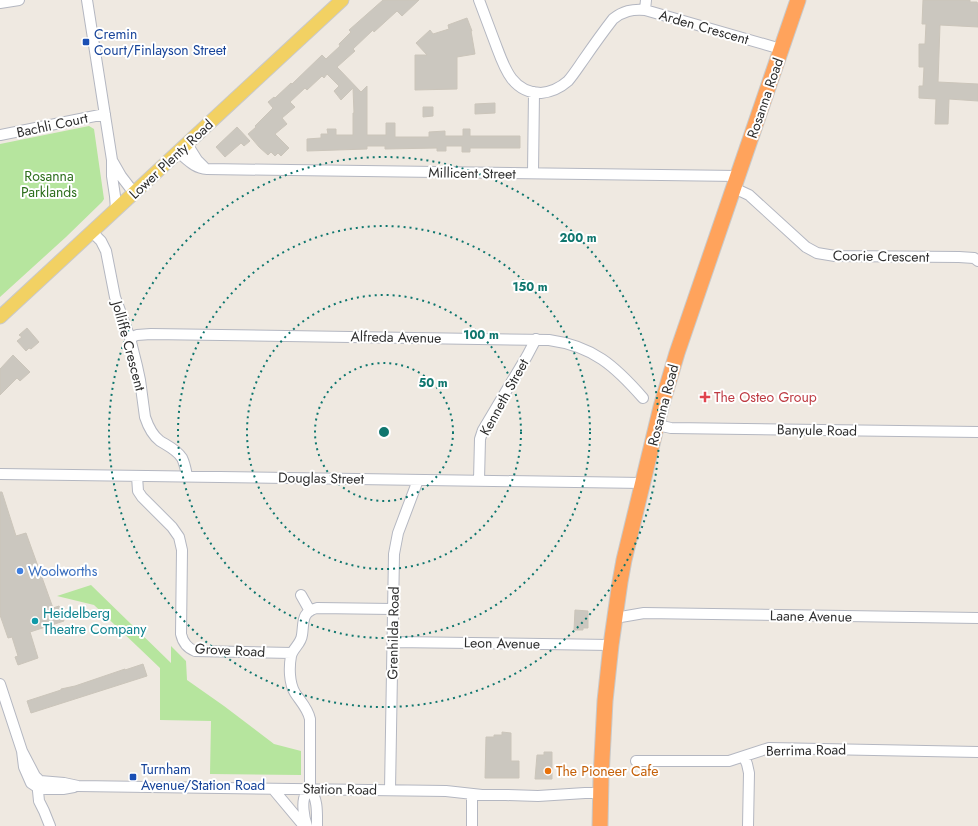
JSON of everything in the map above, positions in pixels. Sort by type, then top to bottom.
[{"type":"highway","name":"Rosanna Road","points":[[600,826],[605,701],[611,645],[624,560],[667,385],[798,0]]},
{"type":"main road","name":"Lower Plenty Road","points":[[0,317],[342,0]]},
{"type":"street","points":[[0,3],[19,0]]},
{"type":"street","points":[[87,0],[112,160],[112,176],[116,210]]},
{"type":"street","points":[[479,0],[507,73],[521,87],[534,92],[533,173]]},
{"type":"street","name":"Arden Crescent","points":[[534,92],[553,91],[564,85],[613,19],[618,15],[646,5],[781,49]]},
{"type":"street","name":"Bachli Court","points":[[0,135],[105,114]]},
{"type":"street","name":"Millicent Street","points":[[183,148],[195,166],[207,169],[533,173],[736,182]]},
{"type":"street","points":[[112,160],[121,176],[134,193]]},
{"type":"street","name":"Coorie Crescent","points":[[736,182],[806,247],[817,253],[835,256],[960,257],[974,258],[978,261]]},
{"type":"street","name":"Jolliffe Crescent","points":[[92,232],[101,241],[106,251],[115,297],[130,338],[140,380],[146,422],[154,435],[174,449],[182,459],[182,476]]},
{"type":"street","name":"Alfreda Avenue","points":[[130,338],[138,335],[151,334],[536,339],[560,341],[577,346],[604,361],[622,375],[643,398]]},
{"type":"street","name":"Kenneth Street","points":[[479,480],[480,439],[483,430],[536,339]]},
{"type":"street","name":"Banyule Road","points":[[657,425],[671,428],[978,432]]},
{"type":"street","name":"Douglas Street","points":[[0,474],[643,483]]},
{"type":"street","name":"Grove Road","points":[[141,476],[147,502],[172,527],[181,541],[183,556],[183,642],[195,651],[292,652]]},
{"type":"street","name":"Grenhilda Road","points":[[390,790],[395,546],[398,533],[418,480]]},
{"type":"street","points":[[301,595],[310,611]]},
{"type":"street","points":[[317,826],[316,798],[310,789],[310,719],[307,710],[295,692],[292,684],[292,652],[302,638],[304,617],[313,609],[321,608],[393,609]]},
{"type":"street","name":"Laane Avenue","points":[[616,612],[644,614],[978,618]]},
{"type":"street","name":"Leon Avenue","points":[[392,642],[611,645]]},
{"type":"street","points":[[0,684],[22,751],[40,784],[44,811],[50,826]]},
{"type":"street","name":"Berrima Road","points":[[636,761],[729,761],[769,748],[978,752]]},
{"type":"street","points":[[744,757],[749,773],[748,826]]},
{"type":"street","name":"Station Road","points":[[40,784],[64,782],[78,786],[446,791],[482,795],[538,796],[601,793]]},
{"type":"street","points":[[273,789],[305,826]]},
{"type":"street","points":[[305,826],[304,800],[310,789]]},
{"type":"street","points":[[472,794],[472,826]]},
{"type":"green space","name":"Rosanna Parklands","points":[[89,126],[94,129],[104,199],[66,237],[0,297],[0,144]]},
{"type":"green space","points":[[91,585],[171,663],[171,646],[186,661],[187,680],[274,744],[301,751],[301,775],[210,774],[211,721],[160,720],[160,668],[94,605],[57,596]]},
{"type":"building","points":[[383,0],[419,0],[402,16],[397,11],[374,32],[373,30],[353,49],[355,51],[337,67],[361,92],[367,86],[367,135],[386,135],[386,123],[395,123],[395,137],[429,137],[429,132],[445,131],[445,136],[463,136],[463,129],[470,129],[470,136],[520,136],[520,148],[470,148],[470,152],[462,152],[462,146],[446,146],[446,151],[437,151],[437,148],[385,149],[385,146],[367,146],[367,149],[307,151],[307,139],[321,138],[321,134],[328,134],[327,129],[336,129],[336,135],[353,135],[353,88],[341,100],[334,91],[339,86],[327,74],[324,78],[322,76],[307,90],[305,88],[290,102],[295,107],[282,118],[287,124],[275,134],[289,148],[281,156],[278,153],[275,156],[271,152],[268,155],[259,147],[248,134],[273,108],[268,102],[274,97],[275,98],[291,83],[292,84],[322,55],[326,59],[340,46],[339,44],[351,32],[349,30]]},
{"type":"building","points":[[923,0],[970,0],[970,2],[977,2],[978,4],[978,27],[940,25],[938,82],[978,84],[978,101],[949,99],[948,124],[935,124],[936,99],[919,98],[919,86],[923,86],[924,67],[919,67],[919,44],[925,44],[926,24],[922,24]]},
{"type":"building","points":[[467,18],[472,31],[475,54],[457,57],[457,89],[415,90],[415,55],[427,55],[416,43],[430,30],[433,34],[449,29],[448,25]]},
{"type":"building","points":[[495,103],[495,113],[475,114],[475,104]]},
{"type":"building","points":[[423,107],[433,107],[433,116],[423,117]]},
{"type":"building","points":[[237,127],[250,141],[244,146],[241,143],[225,157],[216,147]]},
{"type":"building","points":[[27,328],[39,342],[31,349],[29,348],[26,351],[17,341],[22,337],[19,335]]},
{"type":"building","points":[[13,355],[30,372],[20,381],[17,378],[0,395],[0,369]]},
{"type":"building","points":[[0,492],[2,492],[16,536],[26,533],[53,608],[59,606],[64,621],[30,632],[38,658],[18,665],[15,657],[18,656],[12,637],[8,638],[0,615]]},
{"type":"building","points":[[575,610],[588,611],[588,628],[583,628],[583,630],[574,630]]},
{"type":"building","points":[[143,664],[147,676],[31,713],[27,701]]},
{"type":"building","points":[[502,732],[511,733],[511,761],[519,761],[519,778],[485,778],[486,737],[502,735]]},
{"type":"building","points":[[544,752],[552,752],[552,779],[535,779],[537,755],[544,755]]},
{"type":"place","name":"Cremin Court/Finlayson Street","points":[[86,42]]},
{"type":"place","name":"The Osteo Group","points":[[705,397]]},
{"type":"place","name":"Woolworths","points":[[20,571]]},
{"type":"place","name":"Heidelberg Theatre Company","points":[[35,621]]},
{"type":"place","name":"The Pioneer Cafe","points":[[548,771]]},
{"type":"place","name":"Turnham Avenue/Station Road","points":[[133,777]]}]
